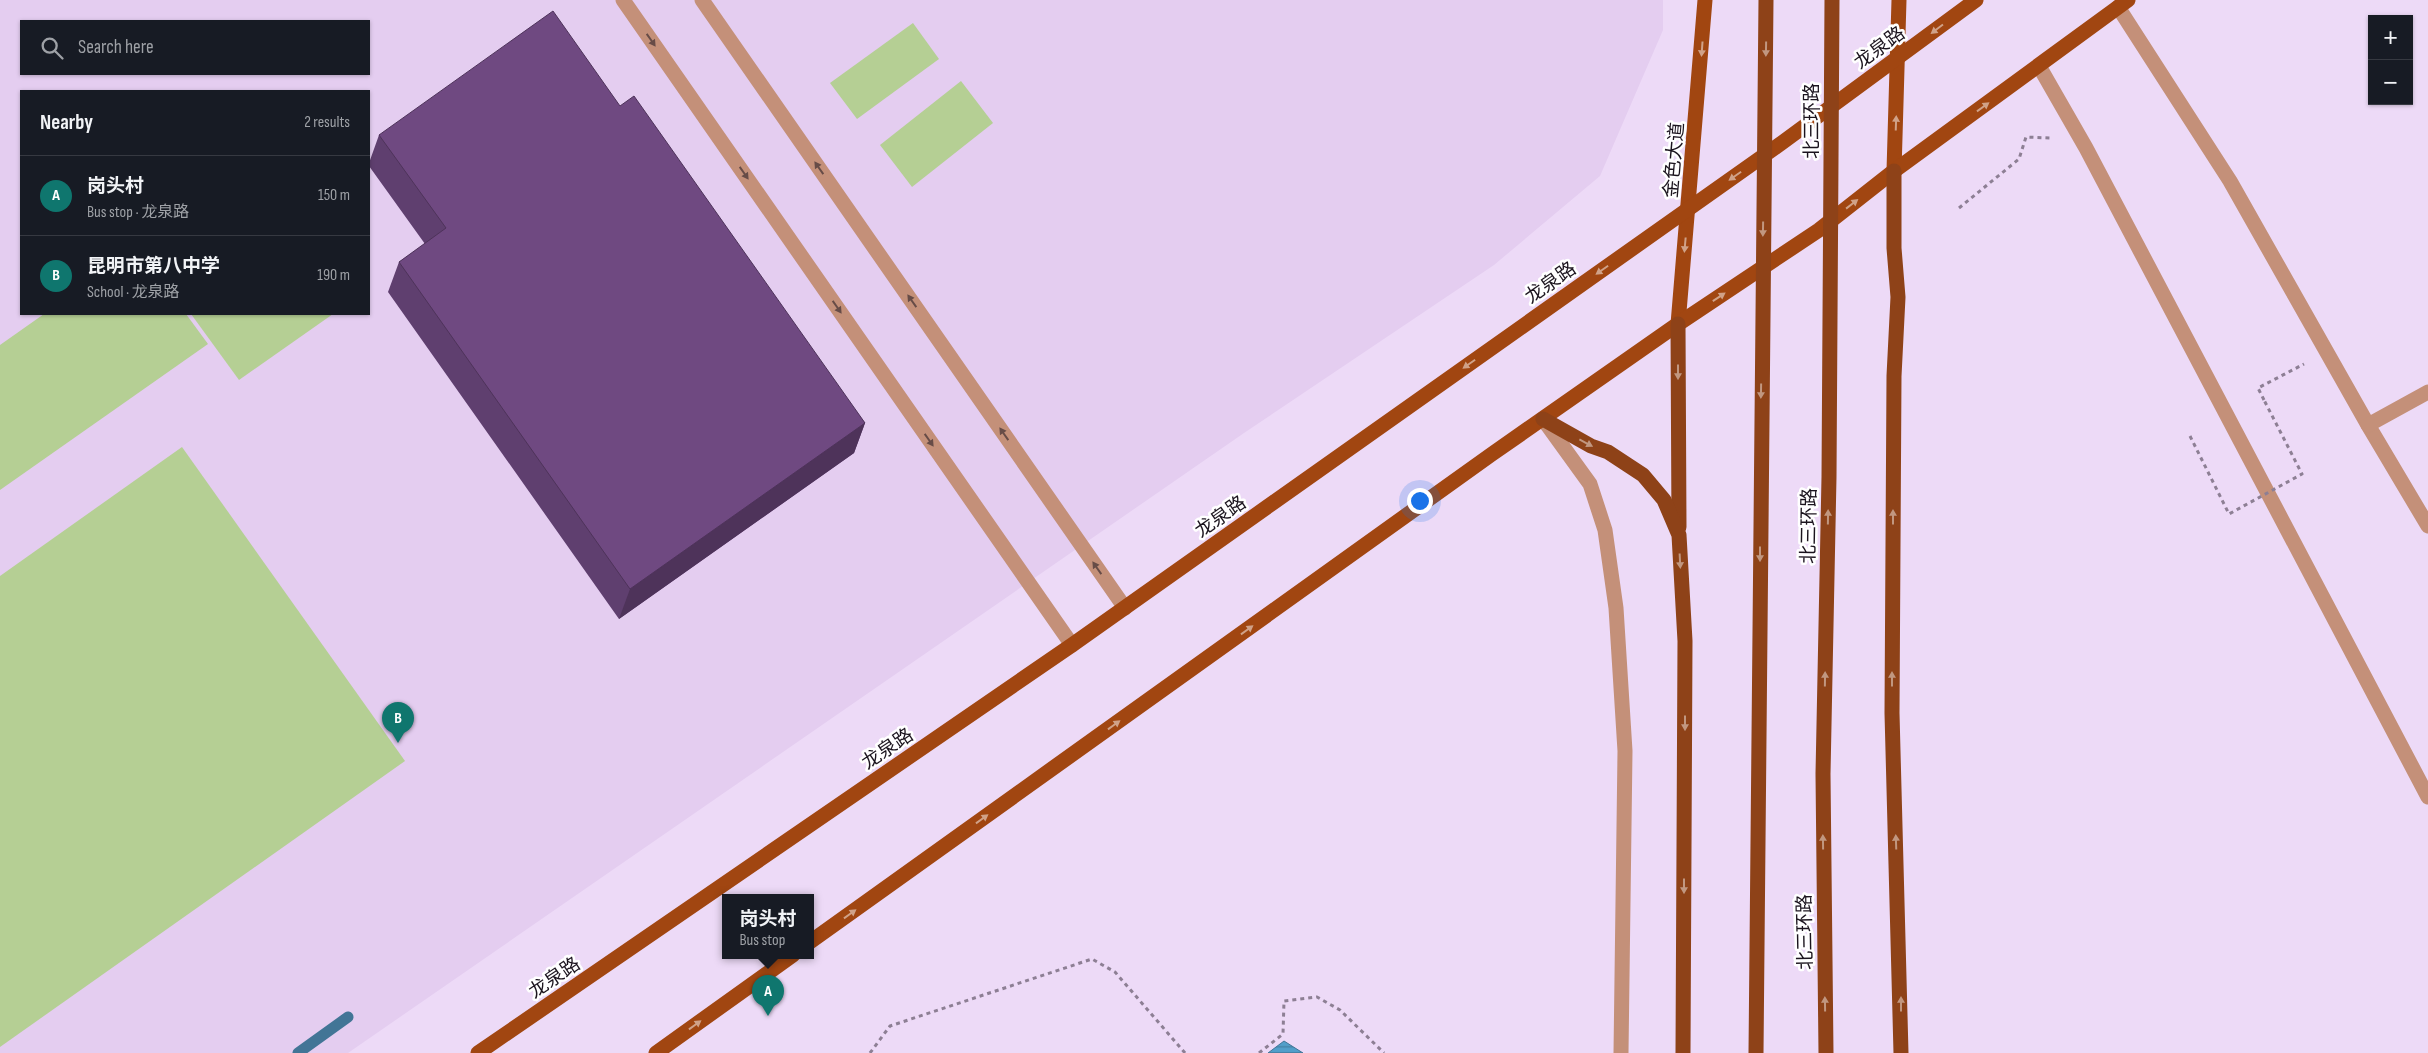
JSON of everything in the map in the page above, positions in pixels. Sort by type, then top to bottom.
[{"type":"highway","points":[[1756,1053],[1766,0]]},
{"type":"highway","name":"北三环路","points":[[1826,1053],[1823,774],[1829,477],[1832,0]]},
{"type":"highway","points":[[1894,171],[1894,248],[1898,297],[1894,376],[1892,713],[1901,1053]]},
{"type":"highway","points":[[1678,324],[1679,535],[1685,642],[1683,1053]]},
{"type":"highway","points":[[1543,419],[1591,446],[1608,452],[1643,475],[1664,500],[1679,535]]},
{"type":"main road","name":"金色大道","points":[[1678,324],[1705,0]]},
{"type":"main road","points":[[1894,171],[1899,58],[1899,0]]},
{"type":"main road","name":"龙泉路","points":[[479,1053],[1125,608],[1688,209],[1899,58],[1976,0]]},
{"type":"main road","points":[[814,939],[1543,419],[1678,324],[1819,230],[1894,171],[2123,4]]},
{"type":"main road","points":[[656,1053],[787,959]]},
{"type":"street","points":[[623,0],[1072,645]]},
{"type":"street","points":[[702,0],[1125,608]]},
{"type":"street","points":[[2123,4],[2230,181],[2368,425],[2428,526]]},
{"type":"street","points":[[2039,66],[2086,148],[2428,797]]},
{"type":"street","points":[[2368,425],[2428,392]]},
{"type":"street","points":[[1543,419],[1590,484],[1605,530],[1616,608],[1625,750],[1621,1053]]},
{"type":"path","points":[[1959,208],[2019,159],[2026,137],[2051,138]]},
{"type":"path","points":[[2190,436],[2229,514],[2302,474],[2258,388],[2327,352]]},
{"type":"path","points":[[870,1053],[890,1026],[1092,960],[1114,972],[1185,1053]]},
{"type":"path","points":[[1259,1053],[1283,1034],[1284,1001],[1317,997],[1340,1010],[1384,1053]]},
{"type":"shaded area","points":[[0,0],[1663,0],[1663,30],[1600,176],[1494,265],[1244,433],[348,1053],[0,1053]]},
{"type":"green space","points":[[913,23],[939,59],[857,119],[830,83]]},
{"type":"green space","points":[[961,81],[993,123],[912,187],[880,145]]},
{"type":"green space","points":[[43,315],[187,315],[208,344],[0,490],[0,345]]},
{"type":"green space","points":[[192,315],[332,315],[239,380]]},
{"type":"green space","points":[[182,447],[405,761],[0,1047],[0,576]]},
{"type":"water","points":[[1284,1041],[1303,1053],[1268,1053]]},
{"type":"building","points":[[553,11],[620,106],[634,96],[865,423],[630,589],[399,262],[446,228],[379,135]]},
{"type":"waterway","points":[[298,1053],[348,1017]]},
{"type":"place","name":"昆明市第八中学","points":[[398,743]]},
{"type":"place","name":"岗头村","points":[[768,1016]]}]
